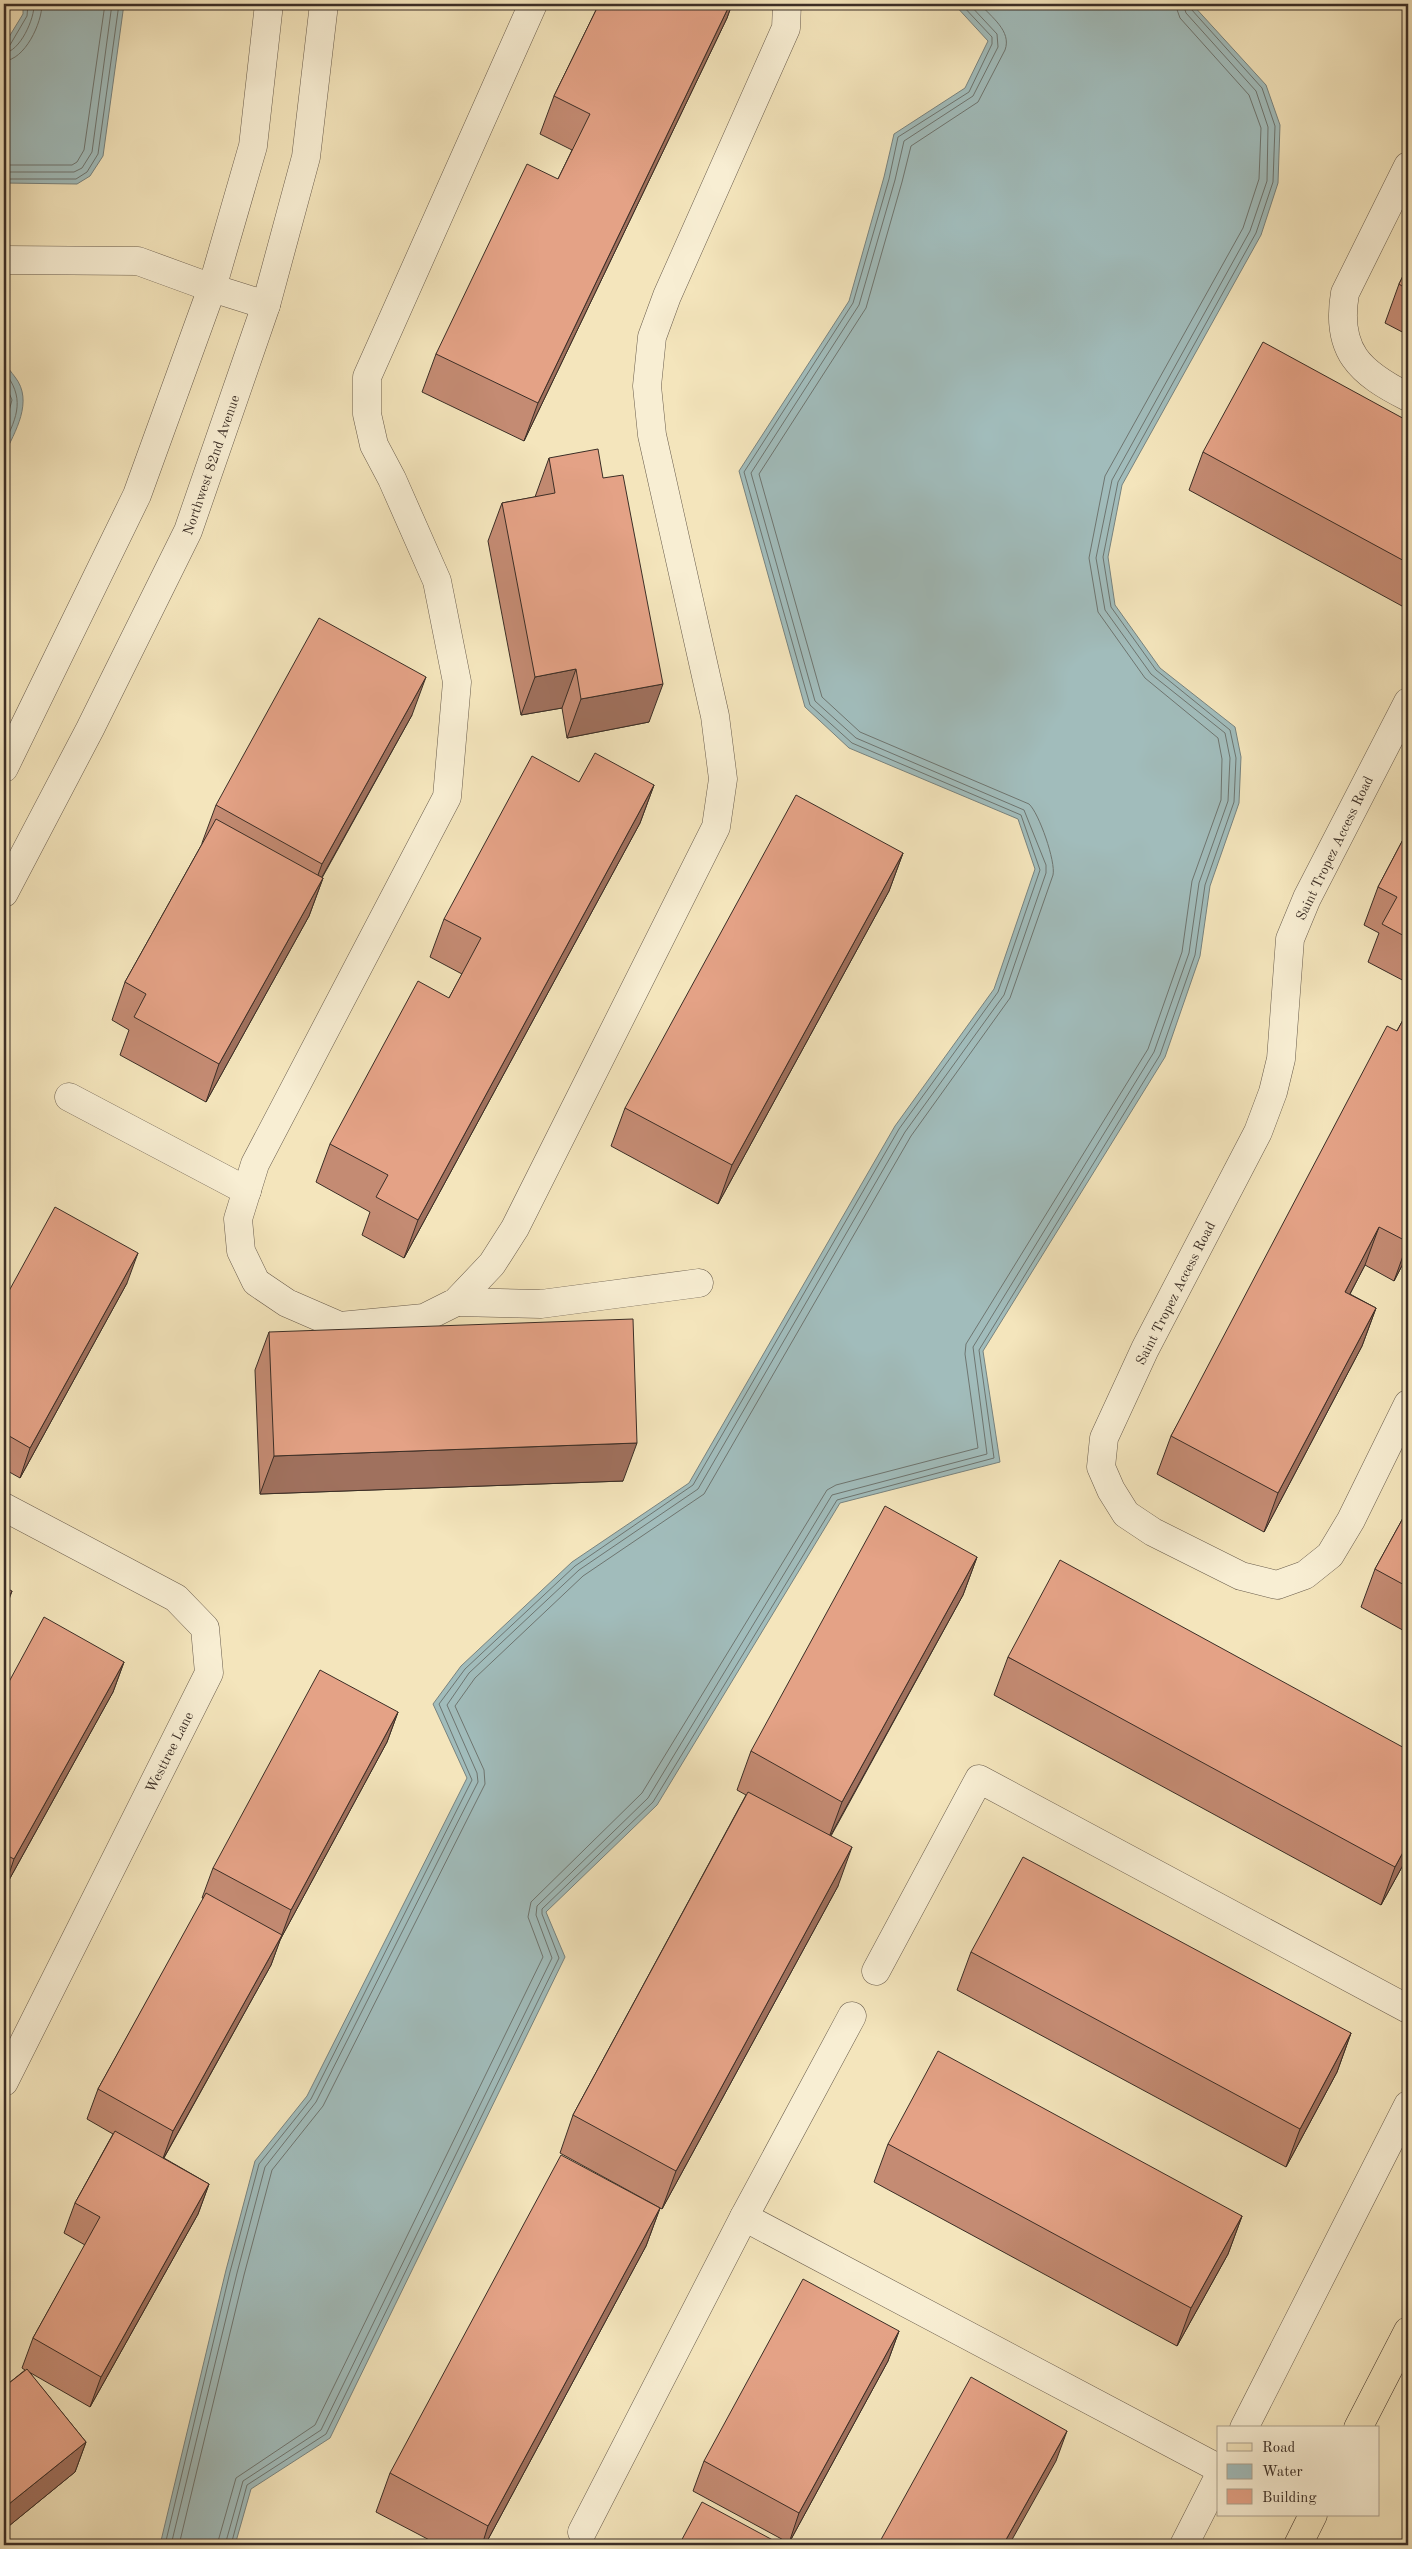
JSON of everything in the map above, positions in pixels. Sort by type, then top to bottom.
[{"type":"main road","points":[[1359,2426],[1408,2331]]},
{"type":"main road","points":[[1298,2545],[1312,2516]]},
{"type":"street","points":[[4,768],[138,495],[212,288],[253,146],[269,4]]},
{"type":"street","name":"Northwest 82nd Avenue","points":[[4,893],[90,729],[188,531],[266,304],[306,157],[324,4]]},
{"type":"street","points":[[533,4],[368,377],[367,414],[374,445],[392,478],[437,581],[457,682],[447,797],[254,1164],[238,1219],[242,1251],[256,1282],[287,1303],[340,1326],[424,1318],[456,1302],[492,1264],[515,1228],[716,827],[723,779],[715,716],[652,435],[647,386],[652,337],[667,296],[786,28],[787,4]]},
{"type":"street","points":[[1408,166],[1345,293],[1341,315],[1346,340],[1356,362],[1377,381],[1408,396]]},
{"type":"street","points":[[4,260],[138,261],[212,288],[266,304]]},
{"type":"street","name":"Saint Tropez Access Road","points":[[1408,702],[1300,914],[1290,939],[1281,1059],[1258,1132],[1145,1349],[1104,1438],[1101,1467],[1111,1490],[1126,1514],[1153,1532],[1241,1576],[1277,1585],[1305,1575],[1330,1555],[1351,1520],[1408,1404]]},
{"type":"street","points":[[69,1097],[247,1191]]},
{"type":"street","points":[[456,1302],[541,1304],[699,1283]]},
{"type":"street","name":"Westtree Lane","points":[[4,1507],[176,1598],[205,1628],[209,1673],[4,2082]]},
{"type":"street","points":[[876,1971],[979,1779],[1408,2009]]},
{"type":"street","points":[[582,2532],[744,2217],[852,2016]]},
{"type":"street","points":[[1245,2426],[1408,2105]]},
{"type":"street","points":[[744,2217],[1217,2467]]},
{"type":"street","points":[[1184,2545],[1217,2480]]},
{"type":"water","points":[[23,4],[124,4],[103,156],[90,176],[77,184],[4,183],[4,45],[23,14]]},
{"type":"water","points":[[954,4],[1192,4],[1266,85],[1280,125],[1278,183],[1261,235],[1122,485],[1108,557],[1115,605],[1160,668],[1235,727],[1241,757],[1239,803],[1210,886],[1200,956],[1165,1057],[983,1351],[1000,1462],[840,1503],[657,1805],[546,1912],[565,1957],[330,2438],[251,2489],[235,2545],[160,2545],[226,2270],[255,2161],[307,2096],[467,1778],[433,1704],[461,1666],[572,1562],[689,1483],[895,1126],[994,989],[1035,869],[1018,819],[849,748],[805,707],[739,471],[849,301],[884,177],[894,134],[965,88],[988,41]]},
{"type":"water","points":[[4,365],[9,369],[20,386],[23,406],[17,427],[4,455]]},
{"type":"building","points":[[599,4],[730,4],[538,403],[436,354],[527,164],[558,179],[590,114],[554,96]]},
{"type":"building","points":[[1408,266],[1408,290],[1399,284]]},
{"type":"building","points":[[1263,342],[1408,421],[1408,563],[1203,452]]},
{"type":"building","points":[[598,449],[603,478],[623,475],[663,684],[581,699],[576,669],[535,677],[502,503],[555,493],[549,458]]},
{"type":"building","points":[[319,618],[426,677],[322,864],[216,805]]},
{"type":"building","points":[[595,753],[654,785],[418,1220],[376,1197],[388,1175],[330,1144],[418,981],[449,998],[481,938],[444,919],[532,756],[579,782]]},
{"type":"building","points":[[796,795],[903,853],[732,1165],[625,1108]]},
{"type":"building","points":[[216,819],[323,878],[219,1064],[134,1017],[146,994],[125,982]]},
{"type":"building","points":[[1408,830],[1408,938],[1382,924],[1397,897],[1378,887]]},
{"type":"building","points":[[1408,1011],[1408,1242],[1379,1227],[1345,1292],[1376,1308],[1278,1493],[1171,1436],[1387,1026],[1397,1031]]},
{"type":"building","points":[[55,1207],[138,1253],[30,1448],[4,1433],[4,1300]]},
{"type":"building","points":[[633,1319],[637,1443],[274,1456],[269,1332]]},
{"type":"building","points":[[885,1506],[977,1557],[842,1802],[751,1751]]},
{"type":"building","points":[[1408,1509],[1408,1587],[1375,1569]]},
{"type":"building","points":[[1060,1560],[1408,1750],[1408,1843],[1395,1867],[1008,1657]]},
{"type":"building","points":[[4,1587],[12,1591],[4,1606]]},
{"type":"building","points":[[44,1617],[124,1662],[14,1859],[4,1854],[4,1691]]},
{"type":"building","points":[[320,1670],[398,1712],[291,1910],[213,1868]]},
{"type":"building","points":[[748,1792],[852,1847],[676,2171],[573,2115]]},
{"type":"building","points":[[1023,1857],[1351,2033],[1300,2129],[971,1952]]},
{"type":"building","points":[[206,1893],[282,1935],[173,2131],[98,2089]]},
{"type":"building","points":[[938,2051],[1242,2216],[1191,2308],[888,2144]]},
{"type":"building","points":[[115,2131],[209,2184],[101,2377],[33,2338],[100,2217],[75,2203]]},
{"type":"building","points":[[561,2155],[660,2208],[488,2526],[390,2473]]},
{"type":"building","points":[[803,2279],[899,2331],[799,2513],[704,2461]]},
{"type":"building","points":[[27,2369],[86,2442],[4,2508],[4,2387]]},
{"type":"building","points":[[971,2377],[1067,2431],[1003,2545],[878,2545]]},
{"type":"building","points":[[702,2502],[782,2545],[679,2545]]}]
